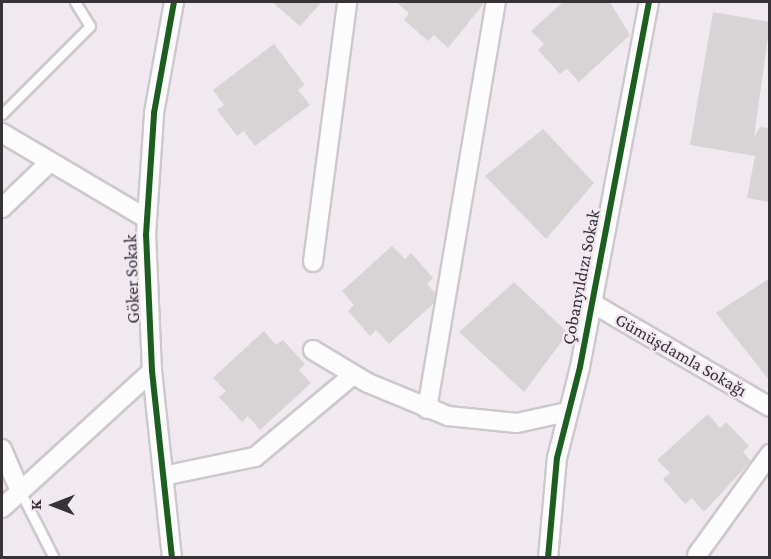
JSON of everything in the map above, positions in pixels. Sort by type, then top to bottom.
[{"type":"street","name":"Göker Sokak","points":[[172,558],[152,371],[146,218],[154,113],[174,2]]},
{"type":"street","points":[[313,262],[348,2]]},
{"type":"street","points":[[427,409],[496,2]]},
{"type":"street","name":"Çobanyıldızı Sokak","points":[[548,558],[567,412],[592,303],[649,2]]},
{"type":"street","points":[[2,134],[146,218]]},
{"type":"street","points":[[2,207],[50,162]]},
{"type":"street","name":"Gümüşdamla Sokağı","points":[[592,303],[770,407]]},
{"type":"street","points":[[313,350],[353,375],[427,409],[491,423],[567,412]]},
{"type":"street","points":[[2,508],[152,371]]},
{"type":"street","points":[[163,476],[255,457],[353,375]]},
{"type":"street","points":[[2,449],[20,491]]},
{"type":"street","points":[[697,555],[770,454]]},
{"type":"lane","points":[[2,114],[90,26],[75,2]]},
{"type":"lane","points":[[20,491],[54,558]]},
{"type":"building","points":[[272,2],[322,2],[300,26]]},
{"type":"building","points":[[396,2],[485,2],[448,48],[434,35],[428,41],[404,20],[409,13]]},
{"type":"building","points":[[563,2],[610,2],[630,35],[579,82],[567,69],[560,74],[538,50],[544,44],[531,31]]},
{"type":"building","points":[[713,12],[770,22],[754,137],[760,127],[770,128],[770,202],[747,198],[755,156],[690,145]]},
{"type":"building","points":[[274,44],[305,85],[298,90],[310,105],[255,146],[244,131],[237,136],[217,110],[224,105],[213,90]]},
{"type":"building","points":[[543,129],[594,183],[546,239],[485,176]]},
{"type":"building","points":[[392,246],[405,259],[411,253],[433,278],[427,284],[435,293],[434,303],[389,344],[376,330],[370,336],[348,311],[354,305],[342,291]]},
{"type":"building","points":[[770,278],[770,381],[716,313]]},
{"type":"building","points":[[514,282],[568,333],[524,392],[459,332]]},
{"type":"building","points":[[264,331],[276,345],[283,340],[305,364],[299,370],[311,383],[260,430],[248,416],[242,422],[219,397],[226,391],[213,378]]},
{"type":"building","points":[[708,414],[720,428],[726,422],[749,446],[743,452],[751,461],[704,512],[692,498],[685,504],[663,479],[670,473],[657,460]]},
{"type":"cycle path","points":[[172,558],[152,371],[146,235],[154,113],[174,2]]},
{"type":"cycle path","points":[[548,558],[557,458],[580,367],[649,2]]}]
